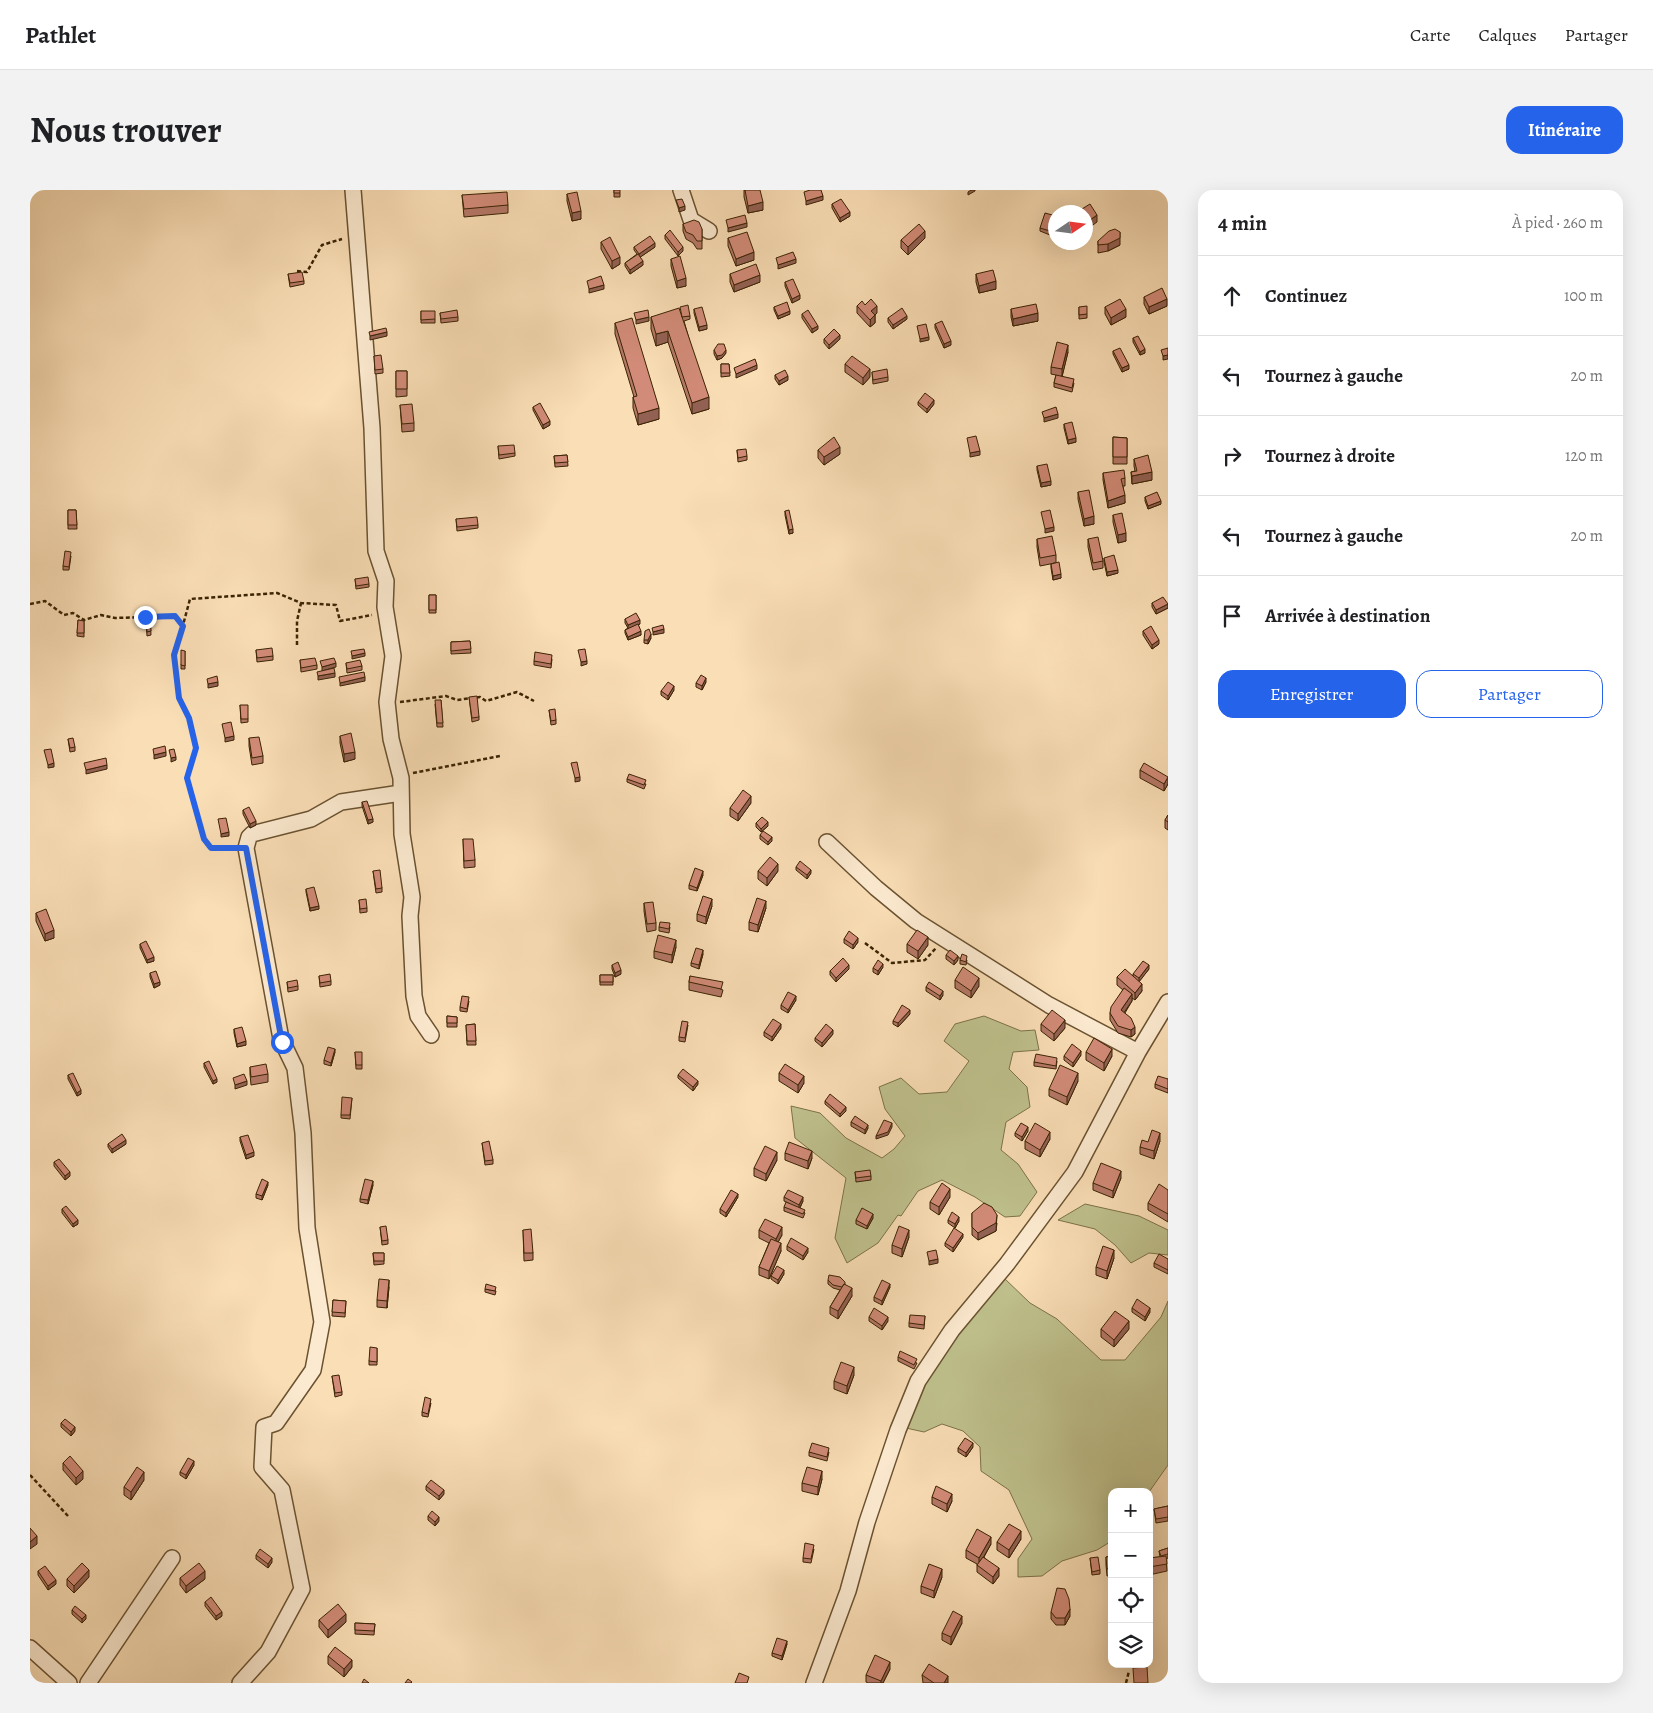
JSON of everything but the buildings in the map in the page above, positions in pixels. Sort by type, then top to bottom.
[{"type":"street","points":[[354,190],[372,428],[376,551],[386,580],[386,613],[393,656],[387,702],[391,740],[400,775],[402,834],[412,897],[410,916],[414,996],[418,1016],[431,1035]]},
{"type":"street","points":[[681,190],[691,220],[709,231]]},
{"type":"street","points":[[240,1683],[268,1652],[302,1590],[282,1490],[262,1467],[264,1428],[276,1423],[313,1370],[322,1317],[307,1224],[302,1133],[295,1068],[281,1039],[246,848],[249,837],[252,834],[311,819],[341,802],[401,793]]},
{"type":"street","points":[[828,842],[897,906],[943,939],[1049,1005],[1138,1052]]},
{"type":"street","points":[[814,1683],[848,1591],[867,1522],[898,1430],[918,1381],[952,1330],[1007,1264],[1074,1172],[1138,1052],[1168,1002]]},
{"type":"street","points":[[88,1683],[172,1558]]},
{"type":"street","points":[[30,1648],[69,1683]]},
{"type":"path","points":[[297,271],[307,272],[322,245],[342,240],[352,225],[355,213]]},
{"type":"path","points":[[246,848],[211,848],[204,839],[187,778],[196,748],[189,718],[179,698],[174,655],[190,599],[277,593],[301,602],[336,605],[340,621],[386,613]]},
{"type":"path","points":[[30,604],[45,601],[64,615],[73,613],[84,620],[101,615],[115,618],[175,616],[183,626]]},
{"type":"path","points":[[297,645],[297,621],[301,602]]},
{"type":"path","points":[[387,702],[404,702],[446,696],[457,700],[480,697],[486,701],[517,692],[534,701]]},
{"type":"path","points":[[400,775],[500,756]]},
{"type":"path","points":[[865,943],[892,963],[925,960],[943,939]]},
{"type":"path","points":[[30,1475],[68,1516]]},
{"type":"path","points":[[1126,1683],[1130,1671]]},
{"type":"green space","points":[[984,1016],[1021,1031],[1035,1030],[1039,1050],[1013,1052],[1009,1069],[1027,1087],[1030,1107],[1006,1122],[1001,1150],[1018,1164],[1037,1192],[1020,1216],[1005,1217],[975,1197],[942,1180],[918,1191],[901,1216],[898,1215],[878,1243],[847,1263],[835,1238],[846,1178],[795,1138],[791,1106],[820,1113],[846,1138],[882,1158],[894,1149],[905,1136],[885,1109],[879,1087],[901,1078],[919,1094],[947,1092],[969,1061],[944,1041],[955,1024]]},
{"type":"green space","points":[[1085,1204],[1139,1216],[1168,1230],[1168,1255],[1149,1253],[1131,1263],[1115,1245],[1095,1229],[1058,1220]]},
{"type":"green space","points":[[1004,1278],[1030,1303],[1057,1319],[1101,1360],[1125,1360],[1161,1317],[1168,1301],[1168,1465],[1152,1488],[1108,1488],[1108,1543],[1097,1550],[1062,1561],[1042,1576],[1018,1577],[1018,1559],[1032,1539],[1009,1490],[981,1471],[980,1447],[963,1431],[942,1424],[924,1432],[906,1428],[924,1383],[958,1331]]},
{"type":"route","points":[[145,617],[175,616],[183,626],[174,655],[179,698],[189,718],[196,748],[187,778],[204,839],[211,848],[246,848],[282,1042]]}]
